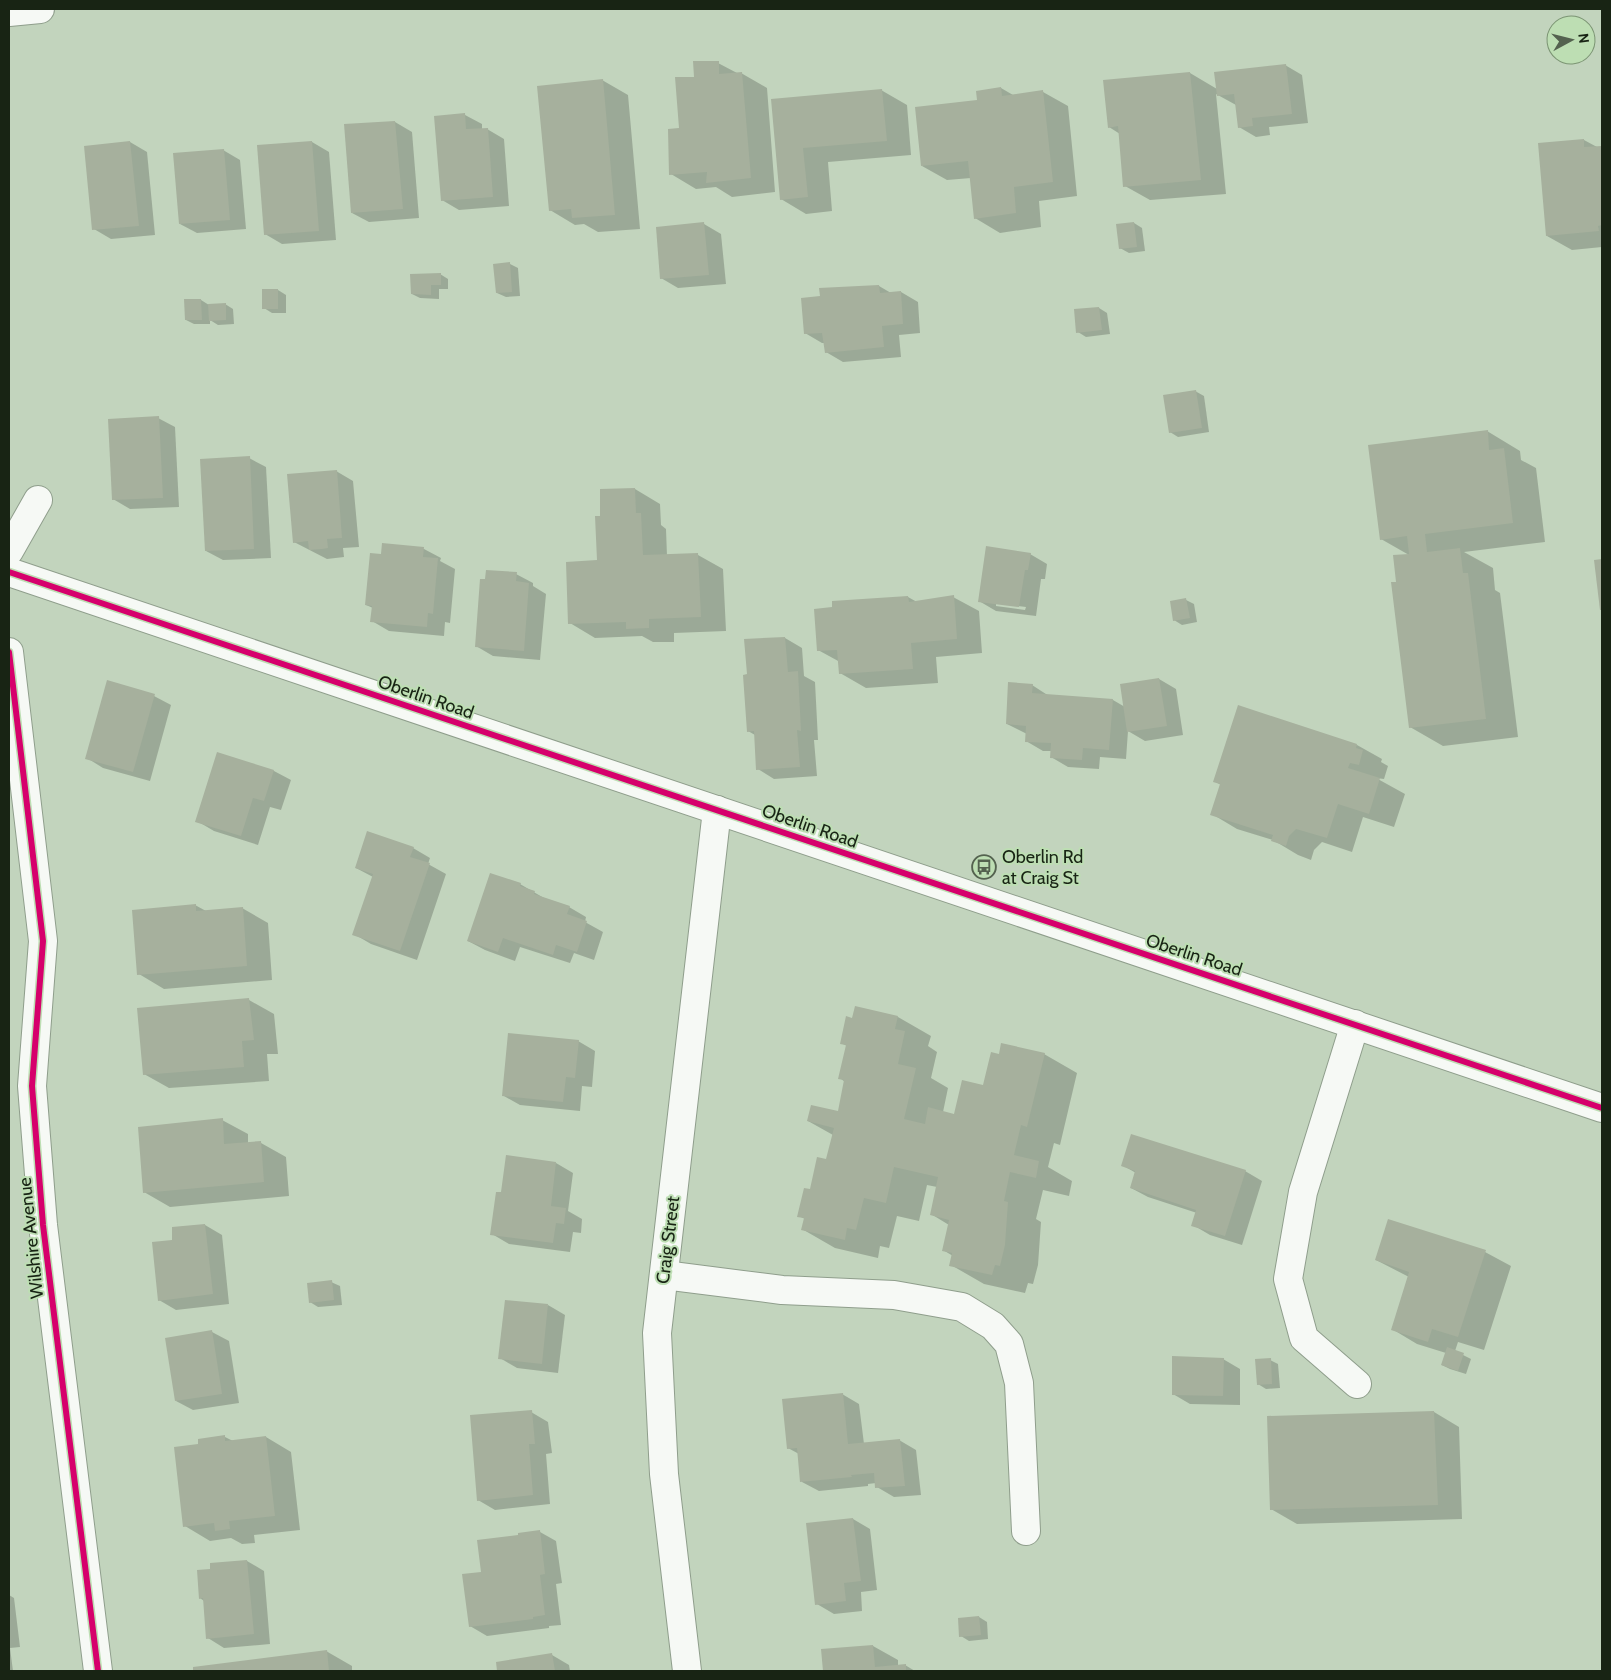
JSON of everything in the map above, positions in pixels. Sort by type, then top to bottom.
[{"type":"street","points":[[9,12],[40,9]]},
{"type":"street","points":[[9,551],[38,500]]},
{"type":"street","name":"Oberlin Road","points":[[9,572],[1602,1108]]},
{"type":"street","name":"Wilshire Avenue","points":[[9,652],[42,941],[32,1086],[43,1225],[98,1671]]},
{"type":"street","name":"Craig Street","points":[[687,1671],[664,1474],[657,1333],[717,810]]},
{"type":"street","points":[[1355,1024],[1303,1192],[1288,1279],[1304,1338],[1357,1384]]},
{"type":"street","points":[[664,1275],[782,1290],[894,1295],[962,1307],[993,1326],[1009,1344],[1020,1383],[1026,1531]]},
{"type":"building","points":[[693,61],[719,61],[719,74],[742,72],[751,178],[706,183],[707,172],[669,175],[668,129],[679,128],[675,77],[694,77]]},
{"type":"building","points":[[1286,64],[1292,114],[1252,118],[1253,126],[1238,128],[1234,94],[1217,96],[1214,72]]},
{"type":"building","points":[[1190,72],[1201,180],[1123,187],[1118,126],[1108,128],[1103,80]]},
{"type":"building","points":[[603,79],[615,215],[572,218],[571,209],[549,211],[537,86]]},
{"type":"building","points":[[1001,87],[1002,96],[1043,90],[1053,182],[1014,187],[1016,213],[974,219],[968,161],[921,166],[915,107],[977,100],[976,91]]},
{"type":"building","points":[[882,89],[887,141],[803,148],[808,197],[780,200],[771,99]]},
{"type":"building","points":[[465,113],[466,129],[488,128],[493,197],[441,201],[434,116]]},
{"type":"building","points":[[395,121],[403,209],[351,213],[344,124]]},
{"type":"building","points":[[1584,139],[1584,147],[1602,146],[1602,225],[1598,226],[1599,231],[1546,236],[1538,143]]},
{"type":"building","points":[[130,141],[139,226],[92,230],[84,146]]},
{"type":"building","points":[[312,141],[319,231],[264,235],[257,145]]},
{"type":"building","points":[[224,149],[230,220],[179,224],[173,153]]},
{"type":"building","points":[[704,222],[709,275],[660,279],[656,227]]},
{"type":"building","points":[[1134,222],[1137,247],[1119,249],[1116,224]]},
{"type":"building","points":[[510,262],[512,292],[496,293],[493,264]]},
{"type":"building","points":[[441,273],[441,285],[431,285],[431,295],[411,294],[410,274]]},
{"type":"building","points":[[879,285],[880,293],[901,291],[903,324],[882,326],[884,347],[825,353],[822,333],[804,334],[801,298],[820,296],[819,288]]},
{"type":"building","points":[[262,289],[278,289],[278,309],[262,309]]},
{"type":"building","points":[[184,299],[201,299],[202,320],[185,320]]},
{"type":"building","points":[[226,303],[226,320],[209,321],[208,304]]},
{"type":"building","points":[[1099,307],[1102,330],[1076,333],[1074,309]]},
{"type":"building","points":[[1196,390],[1202,428],[1169,433],[1163,395]]},
{"type":"building","points":[[159,416],[163,498],[112,500],[108,419]]},
{"type":"building","points":[[1488,430],[1489,450],[1504,448],[1513,523],[1425,534],[1427,552],[1460,548],[1463,573],[1468,573],[1486,719],[1409,728],[1391,582],[1396,582],[1393,555],[1409,554],[1407,536],[1380,540],[1368,445]]},
{"type":"building","points":[[250,456],[254,549],[205,551],[200,459]]},
{"type":"building","points":[[337,470],[342,538],[327,539],[328,548],[322,549],[309,550],[308,541],[293,543],[287,474]]},
{"type":"building","points":[[635,488],[636,513],[641,513],[643,555],[698,553],[701,617],[649,619],[649,628],[626,629],[626,622],[568,624],[566,562],[597,560],[595,516],[600,516],[600,489]]},
{"type":"building","points":[[382,543],[424,547],[423,557],[438,558],[433,614],[428,613],[427,627],[370,622],[372,606],[365,605],[370,553],[381,554]]},
{"type":"building","points":[[986,546],[1031,553],[1028,570],[1025,570],[1019,607],[978,602]]},
{"type":"building","points":[[1602,559],[1602,610],[1600,610],[1594,560]]},
{"type":"building","points":[[486,570],[517,572],[516,581],[529,583],[524,651],[475,647],[480,579],[485,579]]},
{"type":"building","points":[[954,595],[957,639],[911,643],[913,669],[839,674],[837,650],[817,651],[814,609],[832,607],[832,601],[908,596],[909,602]]},
{"type":"building","points":[[1186,598],[1190,618],[1173,621],[1170,601]]},
{"type":"building","points":[[785,637],[788,672],[798,671],[801,731],[797,730],[800,767],[756,770],[754,731],[747,732],[743,675],[747,674],[744,639]]},
{"type":"building","points":[[1159,678],[1167,726],[1127,732],[1120,684]]},
{"type":"building","points":[[107,680],[155,694],[133,772],[85,759]]},
{"type":"building","points":[[1008,682],[1033,684],[1032,693],[1113,699],[1109,750],[1083,748],[1082,760],[1050,758],[1051,743],[1025,742],[1026,726],[1006,724]]},
{"type":"building","points":[[1238,705],[1357,744],[1356,748],[1363,750],[1359,765],[1350,763],[1348,768],[1380,778],[1369,814],[1338,804],[1327,838],[1296,829],[1289,836],[1286,846],[1271,841],[1273,835],[1210,815],[1220,784],[1213,782]]},
{"type":"building","points":[[217,752],[274,770],[264,801],[253,798],[241,836],[195,822]]},
{"type":"building","points":[[367,831],[414,847],[410,857],[430,863],[400,951],[352,935],[373,874],[355,868]]},
{"type":"building","points":[[490,873],[521,883],[520,886],[535,891],[534,894],[570,906],[567,914],[587,921],[577,952],[556,945],[553,955],[503,938],[498,952],[467,941]]},
{"type":"building","points":[[196,904],[196,911],[243,907],[247,966],[137,975],[132,910]]},
{"type":"building","points":[[249,998],[254,1040],[242,1041],[244,1067],[143,1075],[137,1008]]},
{"type":"building","points":[[855,1006],[898,1016],[895,1029],[905,1031],[898,1064],[916,1068],[904,1119],[925,1124],[928,1107],[954,1114],[962,1080],[983,1085],[991,1052],[999,1054],[1001,1043],[1045,1053],[1027,1127],[1021,1125],[1014,1155],[1039,1161],[1036,1178],[1010,1172],[1004,1201],[1008,1202],[1005,1245],[1000,1266],[995,1265],[992,1275],[949,1266],[952,1253],[942,1251],[949,1220],[930,1215],[938,1177],[894,1167],[886,1203],[864,1198],[856,1230],[847,1228],[845,1240],[801,1230],[804,1218],[797,1217],[804,1188],[810,1189],[817,1157],[826,1159],[834,1128],[807,1121],[811,1105],[838,1111],[844,1080],[838,1079],[846,1045],[840,1044],[846,1016],[852,1018]]},
{"type":"building","points":[[508,1033],[579,1040],[575,1078],[566,1077],[563,1102],[502,1096]]},
{"type":"building","points":[[223,1118],[224,1144],[261,1141],[264,1182],[143,1193],[138,1127]]},
{"type":"building","points":[[1131,1134],[1246,1170],[1225,1236],[1191,1226],[1196,1210],[1130,1188],[1135,1171],[1121,1166]]},
{"type":"building","points":[[506,1155],[556,1162],[551,1206],[566,1208],[564,1224],[556,1223],[553,1243],[490,1235],[496,1192],[501,1192]]},
{"type":"building","points":[[1388,1219],[1486,1250],[1458,1337],[1432,1329],[1428,1342],[1391,1330],[1409,1272],[1375,1260]]},
{"type":"building","points":[[205,1224],[213,1294],[158,1301],[152,1242],[172,1240],[172,1227]]},
{"type":"building","points":[[332,1280],[334,1300],[309,1303],[307,1283]]},
{"type":"building","points":[[505,1300],[548,1304],[542,1364],[498,1359]]},
{"type":"building","points":[[212,1330],[222,1394],[175,1401],[165,1338]]},
{"type":"building","points":[[1447,1347],[1464,1353],[1458,1371],[1441,1365]]},
{"type":"building","points":[[1172,1356],[1224,1358],[1223,1396],[1172,1395]]},
{"type":"building","points":[[1271,1358],[1272,1384],[1257,1385],[1255,1359]]},
{"type":"building","points":[[843,1393],[848,1444],[900,1439],[905,1486],[875,1488],[874,1473],[800,1482],[797,1448],[787,1449],[782,1399]]},
{"type":"building","points":[[532,1410],[535,1444],[529,1444],[533,1495],[477,1501],[470,1415]]},
{"type":"building","points":[[1434,1411],[1438,1505],[1270,1510],[1267,1416]]},
{"type":"building","points":[[225,1435],[225,1441],[266,1436],[275,1516],[229,1521],[230,1529],[215,1531],[214,1523],[183,1527],[174,1447],[198,1444],[198,1439]]},
{"type":"building","points":[[853,1518],[861,1581],[844,1583],[846,1601],[815,1605],[806,1523]]},
{"type":"building","points":[[540,1530],[545,1574],[540,1575],[545,1615],[533,1617],[533,1619],[469,1627],[462,1574],[481,1572],[477,1540]]},
{"type":"building","points":[[247,1560],[254,1634],[206,1639],[203,1598],[199,1599],[197,1570],[210,1569],[210,1563]]},
{"type":"building","points":[[979,1616],[981,1635],[959,1637],[958,1618]]},
{"type":"building","points":[[873,1645],[875,1667],[906,1664],[906,1671],[823,1671],[821,1649]]},
{"type":"building","points":[[327,1650],[329,1671],[193,1671],[193,1667]]},
{"type":"building","points":[[552,1653],[555,1671],[497,1671],[496,1662]]},
{"type":"cycle path","points":[[9,572],[1602,1108]]},
{"type":"cycle path","points":[[9,652],[43,941],[32,1086],[43,1225],[98,1671]]},
{"type":"place","name":"Oberlin Rd at Craig St","points":[[984,867]]}]
